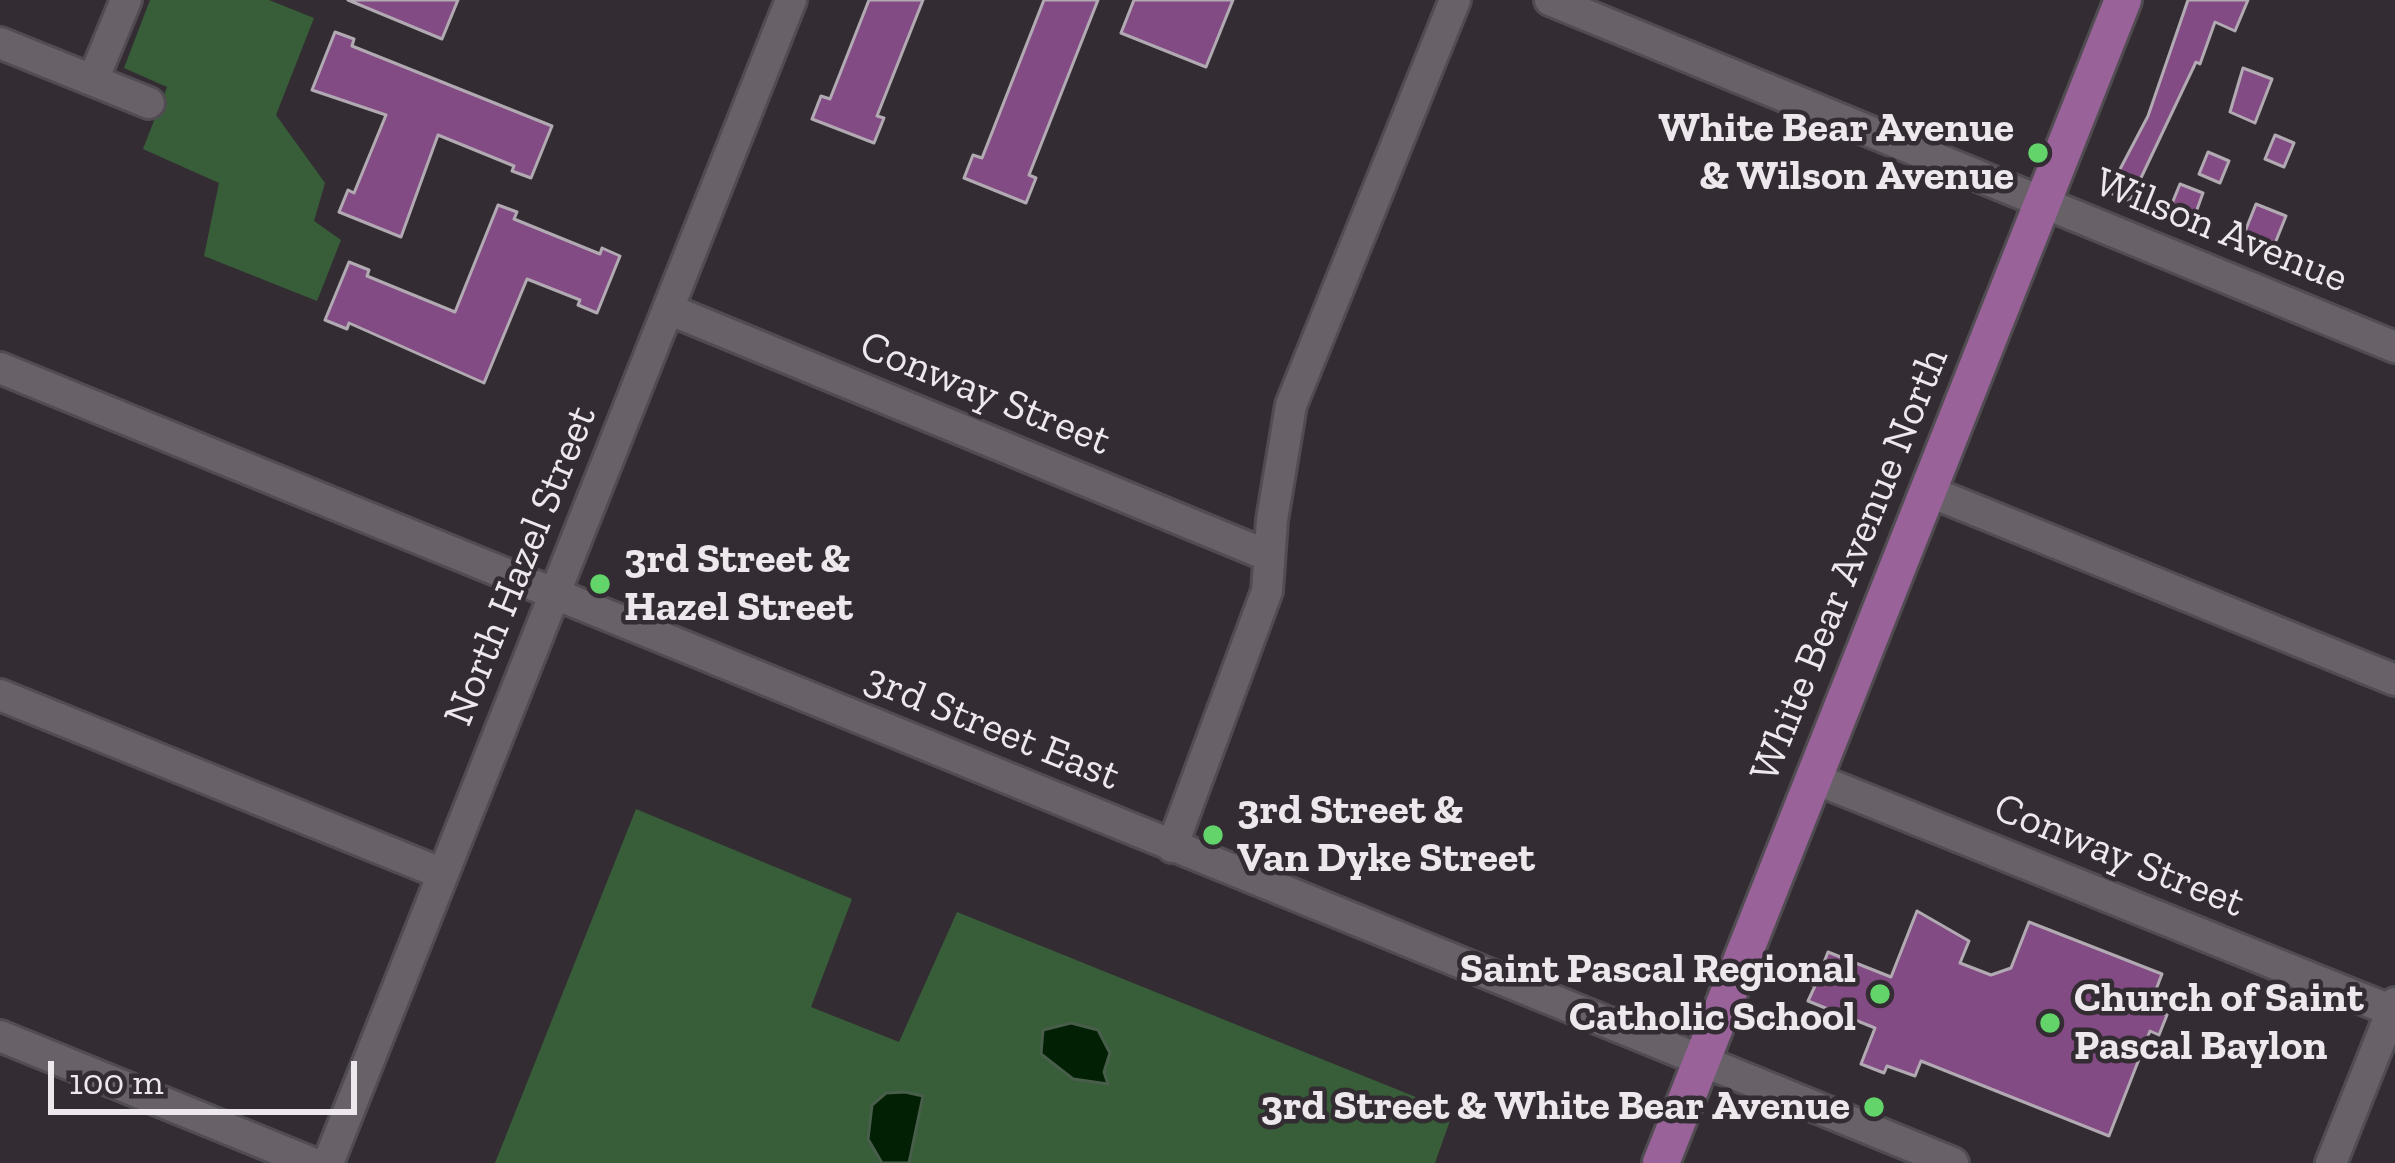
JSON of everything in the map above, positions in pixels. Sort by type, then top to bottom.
[{"type":"main road","name":"White Bear Avenue North","points":[[1661,1163],[2123,0]]},
{"type":"street","points":[[93,80],[126,0]]},
{"type":"street","name":"North Hazel Street","points":[[328,1163],[791,0]]},
{"type":"street","points":[[1172,847],[1267,591],[1291,405],[1455,0]]},
{"type":"street","name":"Wilson Avenue","points":[[1550,0],[2395,346]]},
{"type":"street","points":[[0,43],[149,103]]},
{"type":"street","name":"Conway Street","points":[[668,309],[1269,556]]},
{"type":"street","name":"3rd Street East","points":[[0,368],[1953,1163]]},
{"type":"street","points":[[1928,491],[2395,680]]},
{"type":"street","points":[[0,695],[443,874]]},
{"type":"street","name":"Conway Street","points":[[1813,778],[2394,1009]]},
{"type":"street","points":[[2331,1163],[2394,1009]]},
{"type":"street","points":[[0,1036],[312,1163]]},
{"type":"shaded area","points":[[150,0],[269,0],[314,18],[276,115],[325,183],[314,221],[341,240],[317,301],[204,256],[219,183],[143,149],[167,87],[124,68]]},
{"type":"shaded area","points":[[636,809],[852,899],[811,1007],[899,1042],[957,912],[1453,1112],[1435,1163],[495,1163]]},
{"type":"shaded area","points":[[1071,1023],[1098,1030],[1110,1053],[1104,1072],[1108,1084],[1073,1079],[1041,1054],[1043,1030]]},
{"type":"shaded area","points":[[886,1093],[923,1096],[909,1163],[882,1163],[868,1139],[872,1105]]},
{"type":"building","points":[[348,0],[458,0],[442,39]]},
{"type":"building","points":[[869,0],[923,0],[877,116],[884,118],[874,143],[812,119],[821,96],[830,99]]},
{"type":"building","points":[[1044,0],[1098,0],[1029,175],[1036,178],[1026,203],[964,178],[973,155],[982,158]]},
{"type":"building","points":[[1134,0],[1233,0],[1206,67],[1121,33]]},
{"type":"building","points":[[2188,0],[2248,0],[2235,31],[2215,22],[2200,64],[2196,62],[2130,201],[2108,192],[2148,116]]},
{"type":"building","points":[[335,32],[354,39],[352,46],[552,126],[531,178],[512,171],[514,166],[438,135],[401,237],[339,212],[348,190],[354,193],[386,115],[312,90]]},
{"type":"building","points":[[2243,68],[2272,79],[2255,123],[2230,112]]},
{"type":"building","points":[[2275,135],[2294,143],[2284,167],[2265,159]]},
{"type":"building","points":[[2208,152],[2229,161],[2220,183],[2199,174]]},
{"type":"building","points":[[2180,184],[2203,193],[2195,215],[2171,206]]},
{"type":"building","points":[[2256,204],[2286,216],[2274,246],[2244,234]]},
{"type":"building","points":[[498,205],[517,212],[514,219],[600,254],[602,248],[620,256],[597,313],[578,305],[580,300],[527,279],[484,383],[349,323],[347,329],[325,320],[349,262],[369,270],[367,276],[455,312]]},
{"type":"building","name":"Church of Saint Pascal Baylon","points":[[1917,911],[1969,941],[1960,963],[1991,975],[2011,968],[2029,922],[2162,974],[2149,1008],[2167,1015],[2159,1035],[2150,1031],[2109,1136],[1921,1061],[1915,1076],[1887,1066],[1884,1073],[1861,1064],[1875,1028],[1808,1001],[1815,986],[1796,979],[1802,963],[1821,970],[1828,952],[1891,977]]},
{"type":"place","name":"White Bear Avenue & Wilson Avenue","points":[[2038,153]]},
{"type":"place","name":"3rd Street & Hazel Street","points":[[600,584]]},
{"type":"place","name":"3rd Street & Van Dyke Street","points":[[1213,835]]},
{"type":"place","name":"Saint Pascal Regional Catholic School","points":[[1880,994]]},
{"type":"place","name":"Church of Saint Pascal Baylon","points":[[2050,1023]]},
{"type":"place","name":"3rd Street & White Bear Avenue","points":[[1874,1107]]}]
